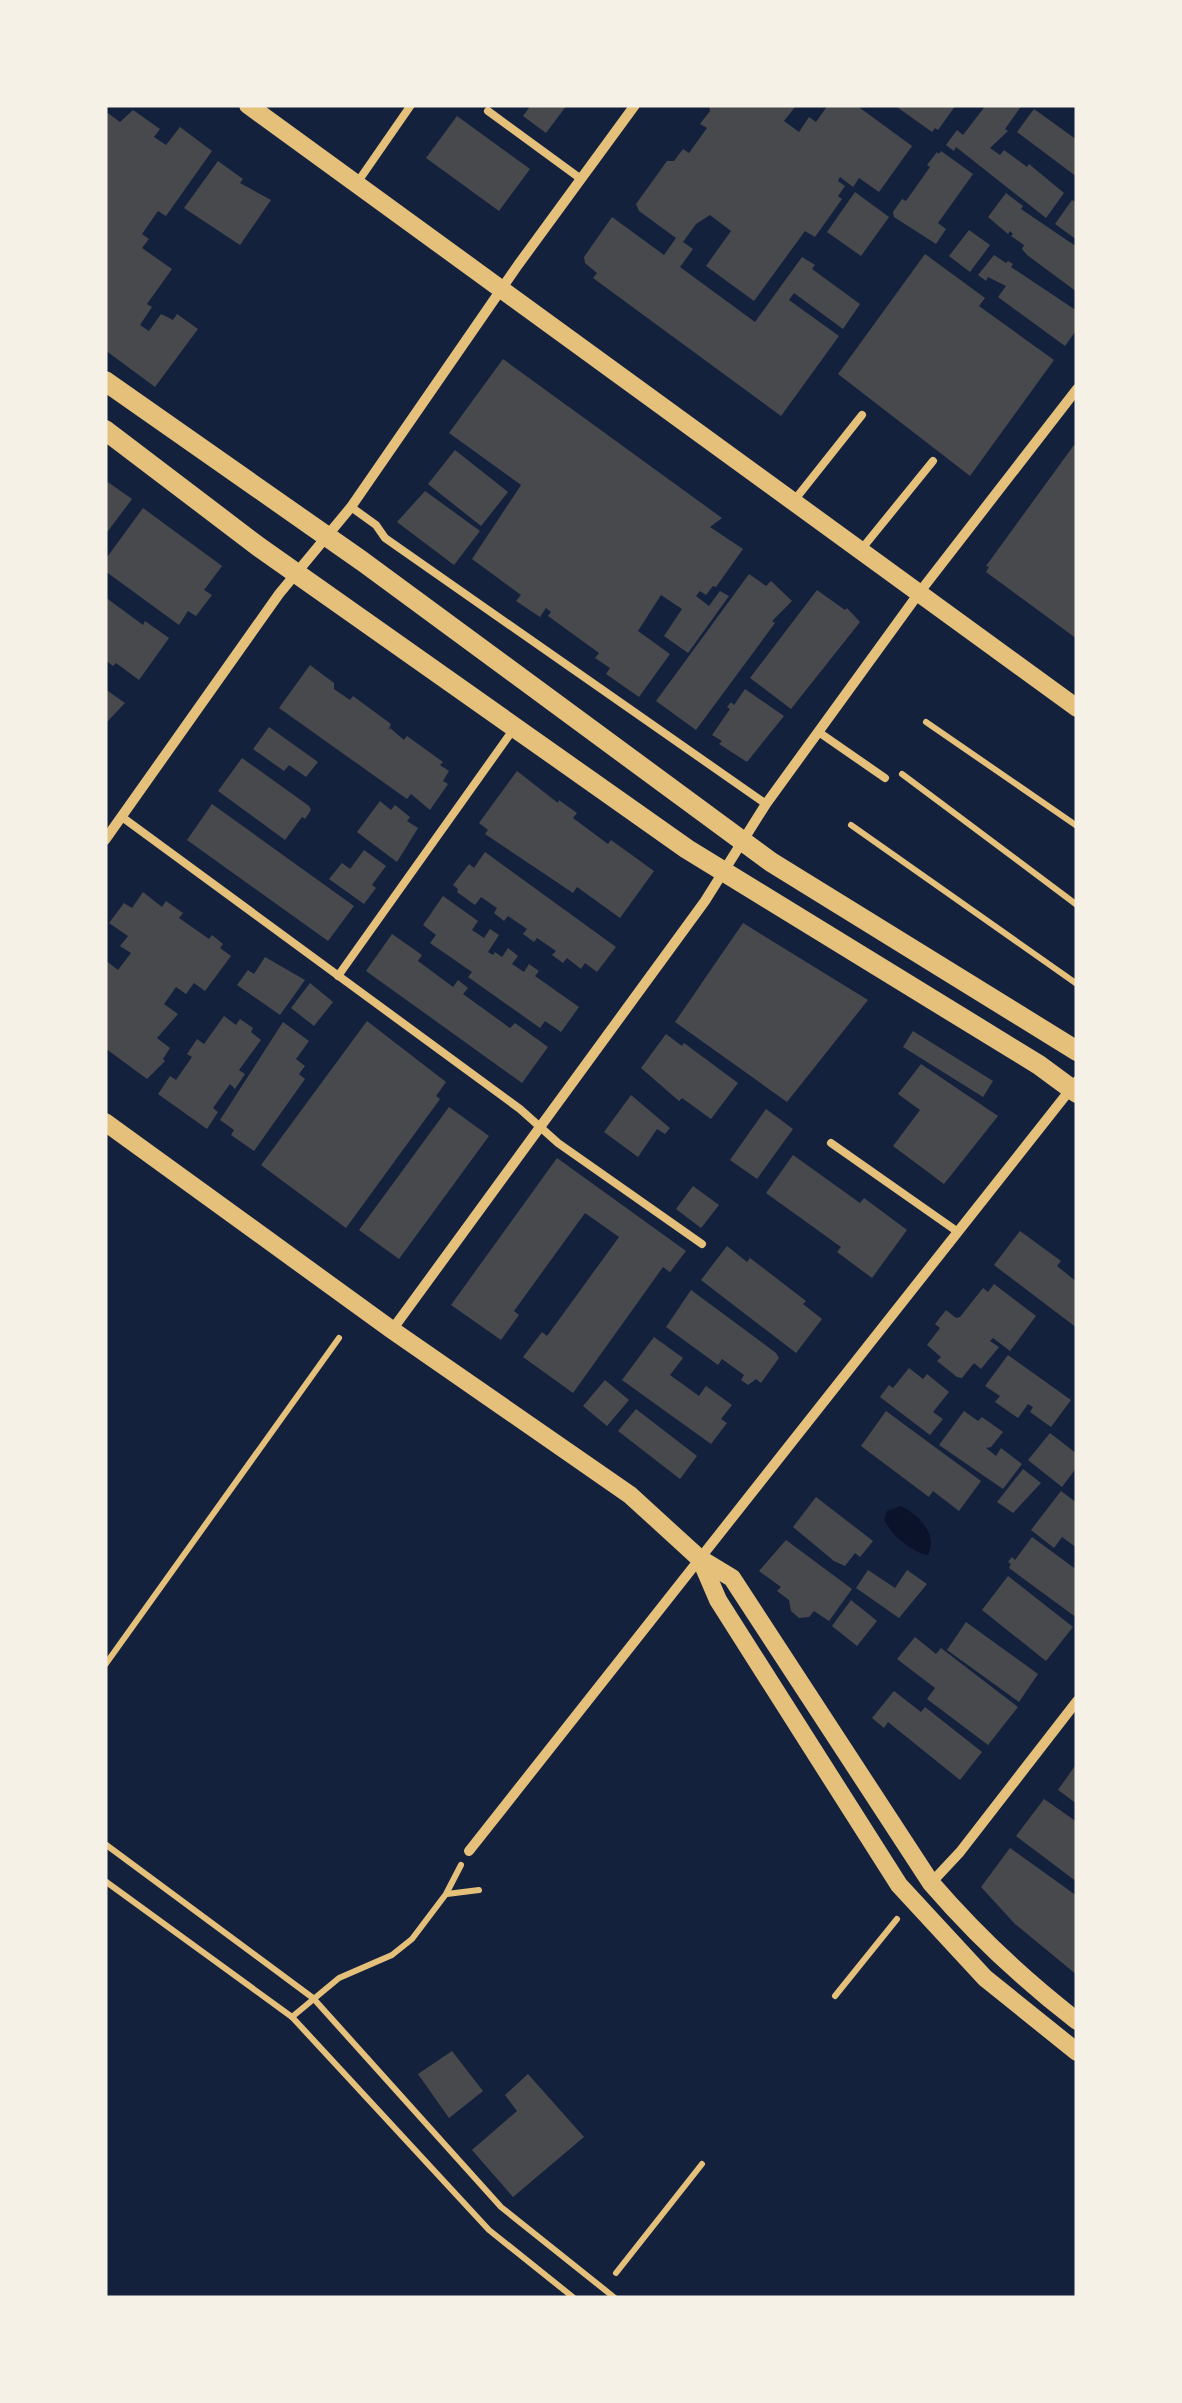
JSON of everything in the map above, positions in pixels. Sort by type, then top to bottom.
[{"type":"main road","points":[[105,380],[734,857],[1075,1088]]},
{"type":"main road","points":[[105,430],[297,572],[688,848],[771,862],[1077,1051]]},
{"type":"street","points":[[248,105],[1077,708]]},
{"type":"street","points":[[105,840],[297,572],[351,507],[635,105]]},
{"type":"street","points":[[392,1330],[734,857],[766,804],[919,594],[1077,389]]},
{"type":"street","points":[[469,1851],[1075,1088]]},
{"type":"street","points":[[105,1122],[392,1330],[630,1495],[700,1558],[732,1578],[932,1883],[960,1918],[1077,2022]]},
{"type":"street","points":[[700,1558],[718,1600],[899,1885],[985,1978],[1077,2052]]},
{"type":"street","points":[[932,1883],[951,1864],[1077,1701]]},
{"type":"lane","points":[[356,184],[411,105]]},
{"type":"lane","points":[[488,111],[582,180]]},
{"type":"lane","points":[[793,502],[862,415]]},
{"type":"lane","points":[[860,550],[933,461]]},
{"type":"lane","points":[[351,507],[376,524],[385,538],[766,804]]},
{"type":"lane","points":[[338,976],[516,727]]},
{"type":"lane","points":[[820,734],[885,778]]},
{"type":"lane","points":[[122,817],[520,1108],[537,1127],[702,1244]]},
{"type":"lane","points":[[830,1143],[958,1232]]},
{"type":"path","points":[[926,722],[1077,826]]},
{"type":"path","points":[[892,767],[1077,904]]},
{"type":"path","points":[[851,824],[1077,984]]},
{"type":"path","points":[[105,1665],[339,1338]]},
{"type":"path","points":[[105,1844],[313,1998],[501,2207],[615,2298]]},
{"type":"path","points":[[292,2017],[339,1978],[392,1956],[412,1939],[446,1894],[469,1851]]},
{"type":"path","points":[[105,1881],[292,2017],[489,2230],[574,2298]]},
{"type":"path","points":[[446,1894],[479,1890]]},
{"type":"path","points":[[835,1996],[900,1915]]},
{"type":"path","points":[[616,2273],[702,2164]]},
{"type":"water","points":[[901,1506],[914,1514],[929,1533],[928,1555],[909,1547],[887,1525],[887,1511]]},
{"type":"building","points":[[531,105],[567,105],[546,133],[523,116]]},
{"type":"building","points":[[709,105],[792,105],[795,107],[784,121],[799,132],[809,117],[816,122],[828,105],[856,105],[912,146],[879,192],[859,178],[853,187],[840,177],[838,181],[845,186],[838,196],[842,199],[815,237],[805,231],[754,301],[706,266],[731,231],[710,215],[696,224],[683,242],[693,249],[680,267],[755,322],[802,257],[815,265],[812,269],[860,304],[843,329],[794,293],[789,300],[839,336],[781,416],[593,278],[597,273],[585,263],[584,257],[612,217],[664,255],[676,238],[639,211],[636,204],[667,161],[674,161],[683,149],[689,153],[707,128],[700,124],[710,111]]},
{"type":"building","points":[[894,105],[956,105],[938,130],[932,132]]},
{"type":"building","points":[[986,105],[1022,105],[1005,129],[1008,131],[990,148],[1000,155],[1004,150],[1027,167],[1029,164],[1064,193],[1046,218],[956,147],[954,151],[946,145],[957,130],[963,135]]},
{"type":"building","points":[[1034,109],[1077,140],[1077,177],[1017,132]]},
{"type":"building","points":[[133,110],[160,129],[154,137],[166,145],[180,127],[212,151],[166,216],[158,211],[142,234],[149,239],[142,248],[172,269],[147,304],[152,307],[140,325],[149,331],[161,314],[173,320],[177,314],[198,329],[155,387],[105,350],[105,111],[120,122]]},
{"type":"building","points":[[457,116],[530,169],[499,211],[426,158]]},
{"type":"building","points":[[941,151],[973,174],[938,223],[946,229],[936,244],[894,217],[893,212],[902,199],[906,201],[930,167],[927,165]]},
{"type":"building","points":[[218,161],[243,179],[240,183],[271,200],[240,245],[184,208]]},
{"type":"building","points":[[855,192],[889,217],[861,256],[827,232]]},
{"type":"building","points":[[1006,193],[1023,206],[1021,209],[1077,247],[1077,292],[1027,255],[1022,249],[1024,245],[1010,231],[1008,234],[988,217]]},
{"type":"building","points":[[1072,200],[1077,203],[1077,240],[1055,224]]},
{"type":"building","points":[[969,230],[990,245],[970,272],[949,256]]},
{"type":"building","points":[[925,254],[985,298],[979,306],[1054,360],[970,476],[838,374]]},
{"type":"building","points":[[994,255],[1013,264],[1011,267],[1077,311],[1077,329],[1065,346],[998,297],[1006,286],[978,275]]},
{"type":"building","points":[[503,359],[722,518],[710,527],[743,549],[716,587],[706,595],[700,591],[696,596],[709,606],[720,591],[729,596],[688,653],[664,636],[682,609],[661,595],[638,631],[670,654],[639,697],[606,674],[610,668],[595,658],[599,653],[548,616],[551,612],[546,608],[540,617],[516,601],[521,595],[472,559],[521,485],[449,433]]},
{"type":"building","points":[[1074,445],[1077,639],[986,572],[986,566]]},
{"type":"building","points":[[455,450],[508,492],[481,526],[428,484]]},
{"type":"building","points":[[105,480],[132,499],[105,535]]},
{"type":"building","points":[[425,491],[480,531],[454,565],[397,522]]},
{"type":"building","points":[[143,508],[222,566],[204,590],[212,595],[196,616],[188,611],[179,625],[105,571],[105,560]]},
{"type":"building","points":[[749,574],[766,586],[771,581],[792,601],[772,621],[775,623],[696,730],[656,701]]},
{"type":"building","points":[[817,590],[847,608],[860,622],[791,709],[750,678]]},
{"type":"building","points":[[105,597],[143,625],[145,621],[169,638],[139,680],[105,660]]},
{"type":"building","points":[[310,665],[334,683],[334,689],[350,700],[353,696],[391,724],[388,731],[390,728],[404,740],[407,736],[443,762],[440,765],[449,771],[443,781],[448,784],[430,810],[411,794],[407,799],[279,708]]},
{"type":"building","points":[[105,689],[125,703],[105,724]]},
{"type":"building","points":[[745,689],[784,716],[747,762],[712,735],[730,709],[727,707],[731,702],[734,705]]},
{"type":"building","points":[[269,727],[318,762],[306,777],[289,765],[284,771],[253,749]]},
{"type":"building","points":[[242,758],[309,806],[311,810],[305,819],[302,817],[285,840],[218,791]]},
{"type":"building","points":[[517,771],[577,813],[573,818],[608,844],[611,840],[654,871],[620,918],[577,887],[573,893],[485,834],[488,830],[479,823]]},
{"type":"building","points":[[380,801],[391,810],[395,805],[418,828],[397,862],[357,832]]},
{"type":"building","points":[[212,804],[354,906],[328,941],[187,840]]},
{"type":"building","points":[[364,850],[386,866],[364,904],[329,879],[342,863],[350,869]]},
{"type":"building","points":[[485,852],[616,947],[597,972],[585,963],[581,969],[567,958],[563,963],[552,955],[556,951],[523,934],[527,929],[508,916],[504,921],[494,913],[497,908],[481,897],[475,905],[457,892],[453,885],[469,864],[474,868]]},
{"type":"building","points":[[143,892],[162,907],[166,901],[183,913],[179,918],[209,939],[212,935],[231,956],[205,991],[194,983],[186,994],[176,987],[164,1004],[178,1014],[157,1038],[170,1048],[165,1061],[147,1079],[105,1048],[105,960],[118,970],[131,953],[120,946],[128,936],[109,923],[124,903],[132,908]]},
{"type":"building","points":[[443,896],[478,921],[472,930],[484,938],[490,929],[499,935],[488,952],[502,957],[508,948],[518,956],[512,964],[524,972],[529,964],[539,971],[535,976],[579,1007],[561,1032],[545,1021],[540,1028],[468,977],[472,972],[430,943],[436,935],[423,925]]},
{"type":"building","points":[[743,923],[868,1000],[787,1102],[675,1022]]},
{"type":"building","points":[[392,934],[422,955],[418,961],[453,987],[458,980],[468,988],[463,994],[510,1028],[515,1023],[548,1047],[522,1083],[366,971]]},
{"type":"building","points":[[265,957],[305,980],[280,1015],[237,985],[248,970],[254,974]]},
{"type":"building","points":[[310,983],[333,1002],[314,1026],[291,1008]]},
{"type":"building","points":[[224,1016],[236,1025],[240,1019],[261,1040],[239,1070],[245,1074],[235,1089],[230,1084],[213,1108],[218,1112],[207,1129],[158,1094],[170,1076],[176,1080],[192,1057],[187,1054],[197,1039],[204,1044]]},
{"type":"building","points":[[367,1021],[446,1082],[436,1096],[440,1099],[346,1228],[261,1165]]},
{"type":"building","points":[[283,1022],[309,1041],[296,1059],[305,1066],[299,1074],[305,1079],[254,1151],[231,1135],[234,1130],[220,1120]]},
{"type":"building","points":[[913,1031],[993,1081],[983,1097],[903,1047]]},
{"type":"building","points":[[666,1034],[738,1083],[711,1119],[682,1098],[679,1101],[641,1068]]},
{"type":"building","points":[[921,1064],[998,1116],[944,1184],[893,1146],[920,1110],[898,1094]]},
{"type":"building","points":[[631,1095],[670,1128],[665,1134],[657,1129],[638,1157],[604,1132]]},
{"type":"building","points":[[449,1107],[489,1136],[399,1259],[359,1230]]},
{"type":"building","points":[[766,1109],[793,1129],[757,1179],[730,1160]]},
{"type":"building","points":[[793,1155],[860,1203],[864,1198],[907,1230],[872,1278],[837,1252],[841,1247],[766,1193]]},
{"type":"building","points":[[557,1158],[686,1251],[670,1272],[663,1267],[573,1393],[523,1357],[542,1332],[547,1336],[619,1237],[585,1213],[514,1311],[519,1315],[501,1340],[451,1305]]},
{"type":"building","points":[[693,1186],[719,1205],[701,1228],[676,1209]]},
{"type":"building","points":[[1020,1231],[1061,1261],[1057,1266],[1077,1282],[1077,1328],[994,1265]]},
{"type":"building","points":[[727,1246],[747,1262],[750,1258],[806,1301],[803,1304],[822,1319],[796,1353],[701,1280]]},
{"type":"building","points":[[994,1284],[1036,1316],[1010,1351],[993,1338],[990,1341],[999,1347],[981,1369],[974,1363],[962,1378],[957,1377],[937,1361],[941,1357],[927,1345],[940,1328],[935,1324],[946,1310],[960,1317],[983,1288],[988,1292]]},
{"type":"building","points":[[691,1290],[776,1353],[779,1358],[761,1383],[756,1379],[748,1385],[741,1380],[744,1375],[722,1359],[718,1365],[666,1327]]},
{"type":"building","points":[[654,1337],[683,1358],[670,1375],[699,1396],[706,1386],[732,1405],[721,1419],[727,1423],[711,1444],[622,1380]]},
{"type":"building","points":[[1008,1355],[1071,1400],[1051,1427],[1030,1412],[1033,1407],[1028,1404],[1018,1418],[995,1402],[1000,1396],[985,1386]]},
{"type":"building","points":[[909,1368],[923,1379],[927,1374],[949,1392],[933,1412],[943,1419],[930,1435],[880,1397]]},
{"type":"building","points":[[605,1380],[629,1400],[607,1426],[583,1406]]},
{"type":"building","points":[[636,1409],[697,1456],[680,1479],[618,1431]]},
{"type":"building","points":[[886,1411],[981,1481],[959,1511],[933,1491],[929,1497],[861,1446]]},
{"type":"building","points":[[964,1411],[978,1421],[982,1417],[1003,1432],[986,1448],[996,1456],[1001,1448],[1022,1464],[1003,1489],[939,1445]]},
{"type":"building","points":[[1050,1433],[1077,1454],[1077,1467],[1062,1487],[1028,1460]]},
{"type":"building","points":[[1023,1469],[1041,1483],[1013,1513],[997,1502]]},
{"type":"building","points":[[1061,1491],[1077,1503],[1077,1548],[1062,1537],[1054,1548],[1031,1530]]},
{"type":"building","points":[[816,1497],[873,1541],[860,1557],[855,1553],[845,1566],[793,1527]]},
{"type":"building","points":[[1032,1537],[1077,1570],[1077,1618],[1009,1568],[1008,1562],[1012,1557],[1015,1560]]},
{"type":"building","points":[[786,1540],[852,1589],[829,1621],[814,1611],[809,1617],[799,1618],[791,1611],[789,1600],[777,1591],[781,1587],[759,1571]]},
{"type":"building","points":[[868,1570],[895,1588],[907,1570],[927,1584],[899,1618],[856,1588]]},
{"type":"building","points":[[1008,1576],[1073,1627],[1046,1661],[982,1610]]},
{"type":"building","points":[[851,1600],[877,1621],[857,1646],[832,1626]]},
{"type":"building","points":[[966,1622],[1038,1674],[1019,1702],[947,1650]]},
{"type":"building","points":[[915,1637],[936,1654],[941,1648],[1018,1707],[988,1745],[927,1699],[935,1688],[897,1659]]},
{"type":"building","points":[[894,1691],[921,1712],[925,1707],[982,1752],[960,1780],[888,1722],[884,1728],[872,1718]]},
{"type":"building","points":[[1077,1763],[1077,1804],[1058,1790]]},
{"type":"building","points":[[1044,1799],[1077,1822],[1077,1882],[1016,1836]]},
{"type":"building","points":[[1010,1848],[1077,1896],[1077,1975],[1015,1924],[981,1887]]},
{"type":"building","points":[[452,2051],[483,2091],[449,2118],[418,2074]]},
{"type":"building","points":[[528,2074],[584,2137],[513,2197],[472,2150],[517,2111],[505,2095]]}]
